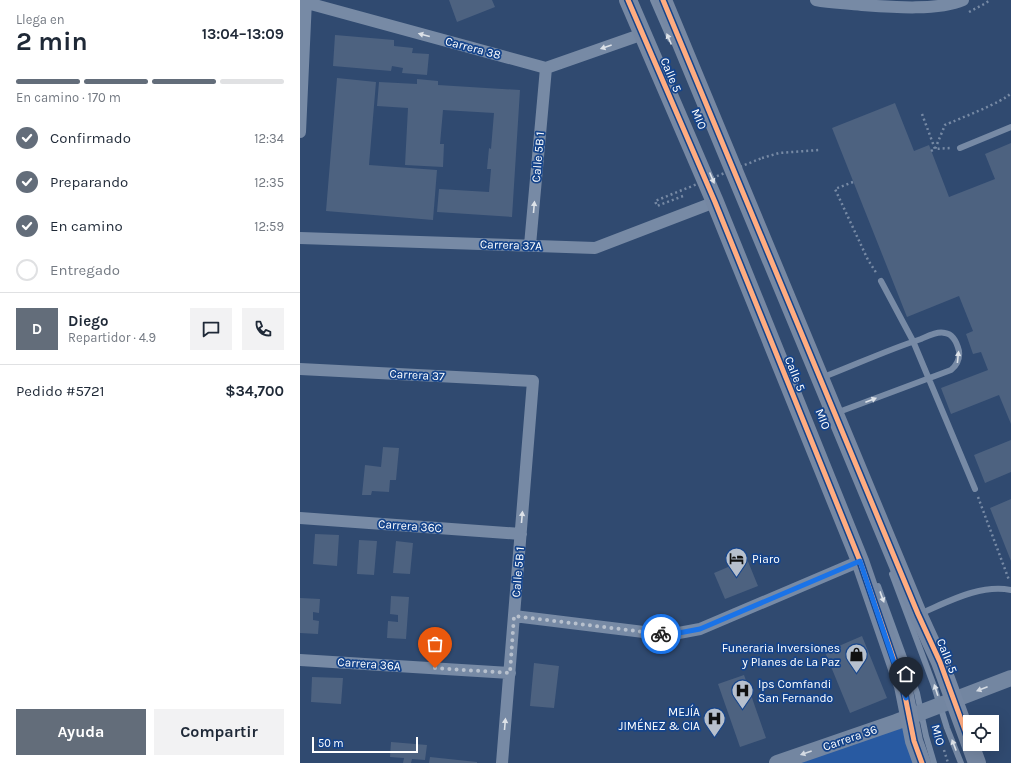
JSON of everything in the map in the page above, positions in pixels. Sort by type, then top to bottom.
[{"type":"main road","name":"Calle 5","points":[[628,0],[715,202],[860,561],[903,686],[915,715],[914,741],[922,763]]},
{"type":"main road","name":"Calle 5","points":[[662,1],[918,614],[940,662],[947,702],[963,731]]},
{"type":"main road","name":"Calle 5","points":[[973,751],[977,763]]},
{"type":"street","points":[[816,0],[892,7],[948,5],[963,0]]},
{"type":"street","points":[[300,132],[304,1]]},
{"type":"street","name":"Carrera 38","points":[[304,1],[546,68]]},
{"type":"street","points":[[546,68],[643,34]]},
{"type":"street","name":"Calle 5B 1","points":[[530,246],[546,68]]},
{"type":"street","name":"Carrera 37A","points":[[300,238],[595,248],[715,202]]},
{"type":"street","name":"Carrera 37","points":[[300,369],[533,381]]},
{"type":"street","name":"Calle 5B 1","points":[[502,763],[533,381]]},
{"type":"street","name":"Carrera 36C","points":[[300,518],[521,534]]},
{"type":"street","points":[[514,616],[668,635],[700,629],[860,561]]},
{"type":"street","name":"Carrera 36A","points":[[300,660],[510,673]]},
{"type":"street","name":"Carrera 36","points":[[779,763],[915,715],[1011,678]]},
{"type":"lane","points":[[662,1],[671,43]]},
{"type":"lane","points":[[960,148],[1011,127]]},
{"type":"lane","points":[[881,281],[913,341],[975,489]]},
{"type":"lane","points":[[820,378],[913,341],[942,332],[951,335],[955,339],[959,352],[959,358],[951,370],[835,414]]},
{"type":"lane","name":"MIO","points":[[888,565],[934,686],[947,702],[961,763]]},
{"type":"lane","name":"MIO","points":[[875,579],[917,693],[915,715],[926,736],[934,763]]},
{"type":"lane","points":[[918,614],[953,599],[986,589],[995,588],[1011,590]]},
{"type":"path","points":[[933,150],[945,125],[997,102],[1011,93]]},
{"type":"path","points":[[922,114],[933,150]]},
{"type":"path","points":[[933,150],[960,148]]},
{"type":"path","points":[[683,196],[657,206],[655,201],[762,158],[779,153],[819,150]]},
{"type":"path","points":[[853,182],[835,189],[868,260],[881,281]]},
{"type":"path","points":[[975,489],[1011,585]]},
{"type":"shaded area","points":[[909,717],[922,763],[777,763]]},
{"type":"building","points":[[449,0],[492,0],[495,7],[457,22]]},
{"type":"building","points":[[335,35],[394,40],[394,46],[413,48],[412,53],[429,54],[427,75],[402,73],[403,68],[392,66],[391,71],[333,66]]},
{"type":"building","points":[[337,78],[376,82],[369,165],[437,170],[433,220],[326,211]]},
{"type":"building","points":[[417,79],[438,81],[438,85],[520,90],[512,217],[437,212],[439,189],[489,192],[491,169],[487,169],[489,148],[491,149],[494,113],[443,110],[440,144],[444,144],[443,167],[405,165],[408,108],[377,106],[379,82],[417,84]]},
{"type":"building","points":[[895,103],[914,151],[929,145],[949,197],[995,179],[985,154],[1011,143],[1011,424],[999,395],[951,414],[941,388],[988,370],[981,352],[973,354],[966,334],[973,331],[959,296],[907,317],[832,128]]},
{"type":"building","points":[[1011,440],[1011,472],[985,483],[974,455]]},
{"type":"building","points":[[383,447],[399,448],[396,480],[390,480],[389,492],[372,491],[371,495],[362,495],[365,465],[381,467]]},
{"type":"building","points":[[1011,499],[1011,561],[990,508]]},
{"type":"building","points":[[315,534],[339,535],[337,566],[313,564]]},
{"type":"building","points":[[359,540],[377,541],[374,575],[357,574]]},
{"type":"building","points":[[396,541],[413,543],[410,574],[393,573]]},
{"type":"building","name":"Piaro","points":[[747,559],[758,586],[725,599],[714,573]]},
{"type":"building","points":[[391,596],[409,597],[406,639],[387,638],[388,621],[398,622],[398,615],[390,614]]},
{"type":"building","points":[[300,598],[320,599],[319,613],[313,612],[313,620],[319,621],[318,634],[300,633]]},
{"type":"building","name":"Funeraria Inversiones y Planes de La Paz","points":[[862,636],[887,698],[850,713],[825,652]]},
{"type":"building","points":[[534,663],[559,666],[554,708],[530,706]]},
{"type":"building","name":"Ips Comfandi San Fernando","points":[[744,675],[766,738],[740,747],[718,684]]},
{"type":"building","points":[[312,677],[343,678],[341,704],[311,702]]},
{"type":"building","points":[[391,742],[427,745],[425,760],[412,759],[411,763],[403,763],[404,758],[390,757]]},
{"type":"building","points":[[430,757],[477,762],[477,763],[429,763]]},
{"type":"cycle path","points":[[628,0],[715,202],[860,561],[903,686],[914,741],[922,763]]},
{"type":"cycle path","points":[[663,0],[918,614],[940,662],[963,725]]},
{"type":"way so far","points":[[435,668],[510,673],[514,616],[661,634]]},
{"type":"place","name":"Piaro","points":[[736,578]]},
{"type":"place","name":"Funeraria Inversiones y Planes de La Paz","points":[[856,674]]},
{"type":"place","name":"Ips Comfandi San Fernando","points":[[742,710]]},
{"type":"place","name":"MEJÍA JIMÉNEZ & CIA","points":[[715,738]]},
{"type":"route","points":[[661,634],[668,635],[700,629],[860,561],[906,698]]}]
